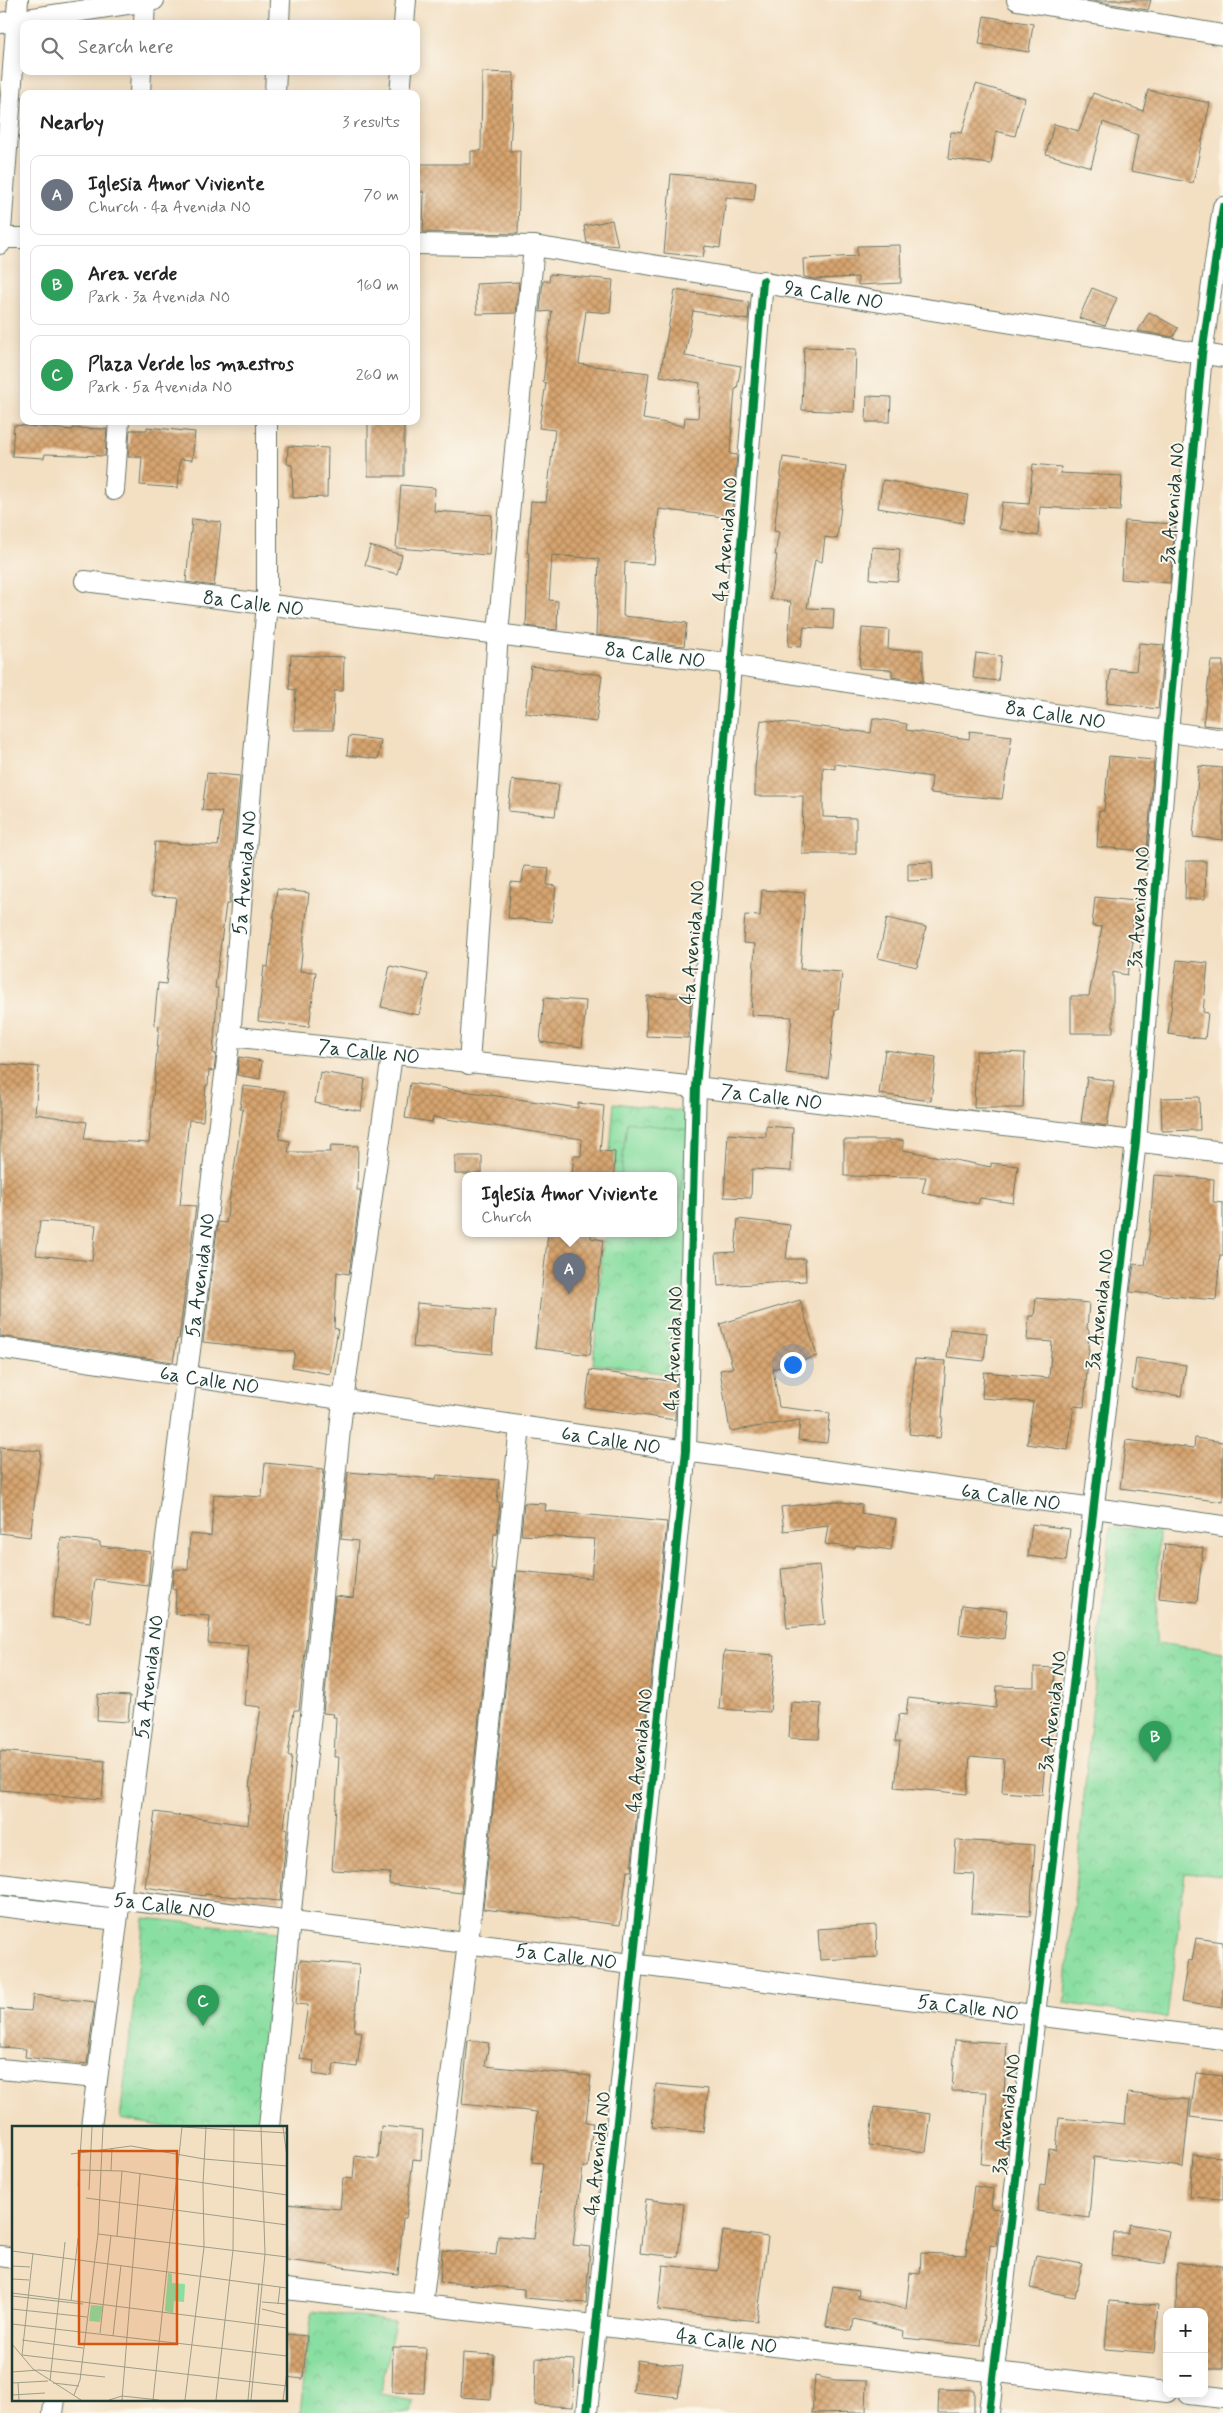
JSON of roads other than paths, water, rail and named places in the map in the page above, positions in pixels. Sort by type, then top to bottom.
[{"type":"street","points":[[0,244],[8,22],[18,0]]},
{"type":"street","points":[[21,20],[148,0],[145,20]]},
{"type":"street","points":[[279,20],[280,0]]},
{"type":"street","points":[[404,20],[406,0]]},
{"type":"street","points":[[1017,0],[1223,35]]},
{"type":"street","points":[[140,90],[141,75]]},
{"type":"street","points":[[275,90],[276,75]]},
{"type":"street","points":[[400,90],[402,75]]},
{"type":"street","name":"3a Avenida NO","points":[[989,2413],[992,2371],[1033,2015],[1136,1141],[1168,732],[1202,354],[1223,207]]},
{"type":"street","points":[[0,238],[20,238]]},
{"type":"street","name":"9a Calle NO","points":[[420,244],[534,246],[763,281],[1223,357]]},
{"type":"street","points":[[469,1064],[498,633],[534,246]]},
{"type":"street","name":"4a Avenida NO","points":[[587,2413],[686,1451],[696,1087],[763,281]]},
{"type":"street","points":[[114,490],[119,425]]},
{"type":"street","name":"5a Avenida NO","points":[[91,2126],[230,1036],[267,603],[267,425]]},
{"type":"street","name":"8a Calle NO","points":[[85,581],[731,664],[1223,740]]},
{"type":"street","name":"7a Calle NO","points":[[230,1036],[469,1064],[696,1087],[1223,1152]]},
{"type":"street","points":[[269,2126],[343,1400],[392,1055]]},
{"type":"street","name":"6a Calle NO","points":[[0,1348],[686,1451],[1223,1526]]},
{"type":"street","points":[[422,2305],[468,1943],[520,1426]]},
{"type":"street","name":"5a Calle NO","points":[[0,1884],[1223,2040]]},
{"type":"street","name":"5a Calle NO","points":[[0,1906],[117,1920]]},
{"type":"street","points":[[0,2069],[98,2078]]},
{"type":"street","name":"4a Calle NO","points":[[288,2289],[1163,2392]]},
{"type":"street","points":[[1208,2396],[1223,2398]]},
{"type":"street","points":[[53,2413],[55,2400]]},
{"type":"place","name":"Iglesia Amor Viviente","points":[[569,1294]]},
{"type":"place","name":"Area verde","points":[[1155,1762]]},
{"type":"place","name":"Plaza Verde los maestros","points":[[203,2026]]}]
